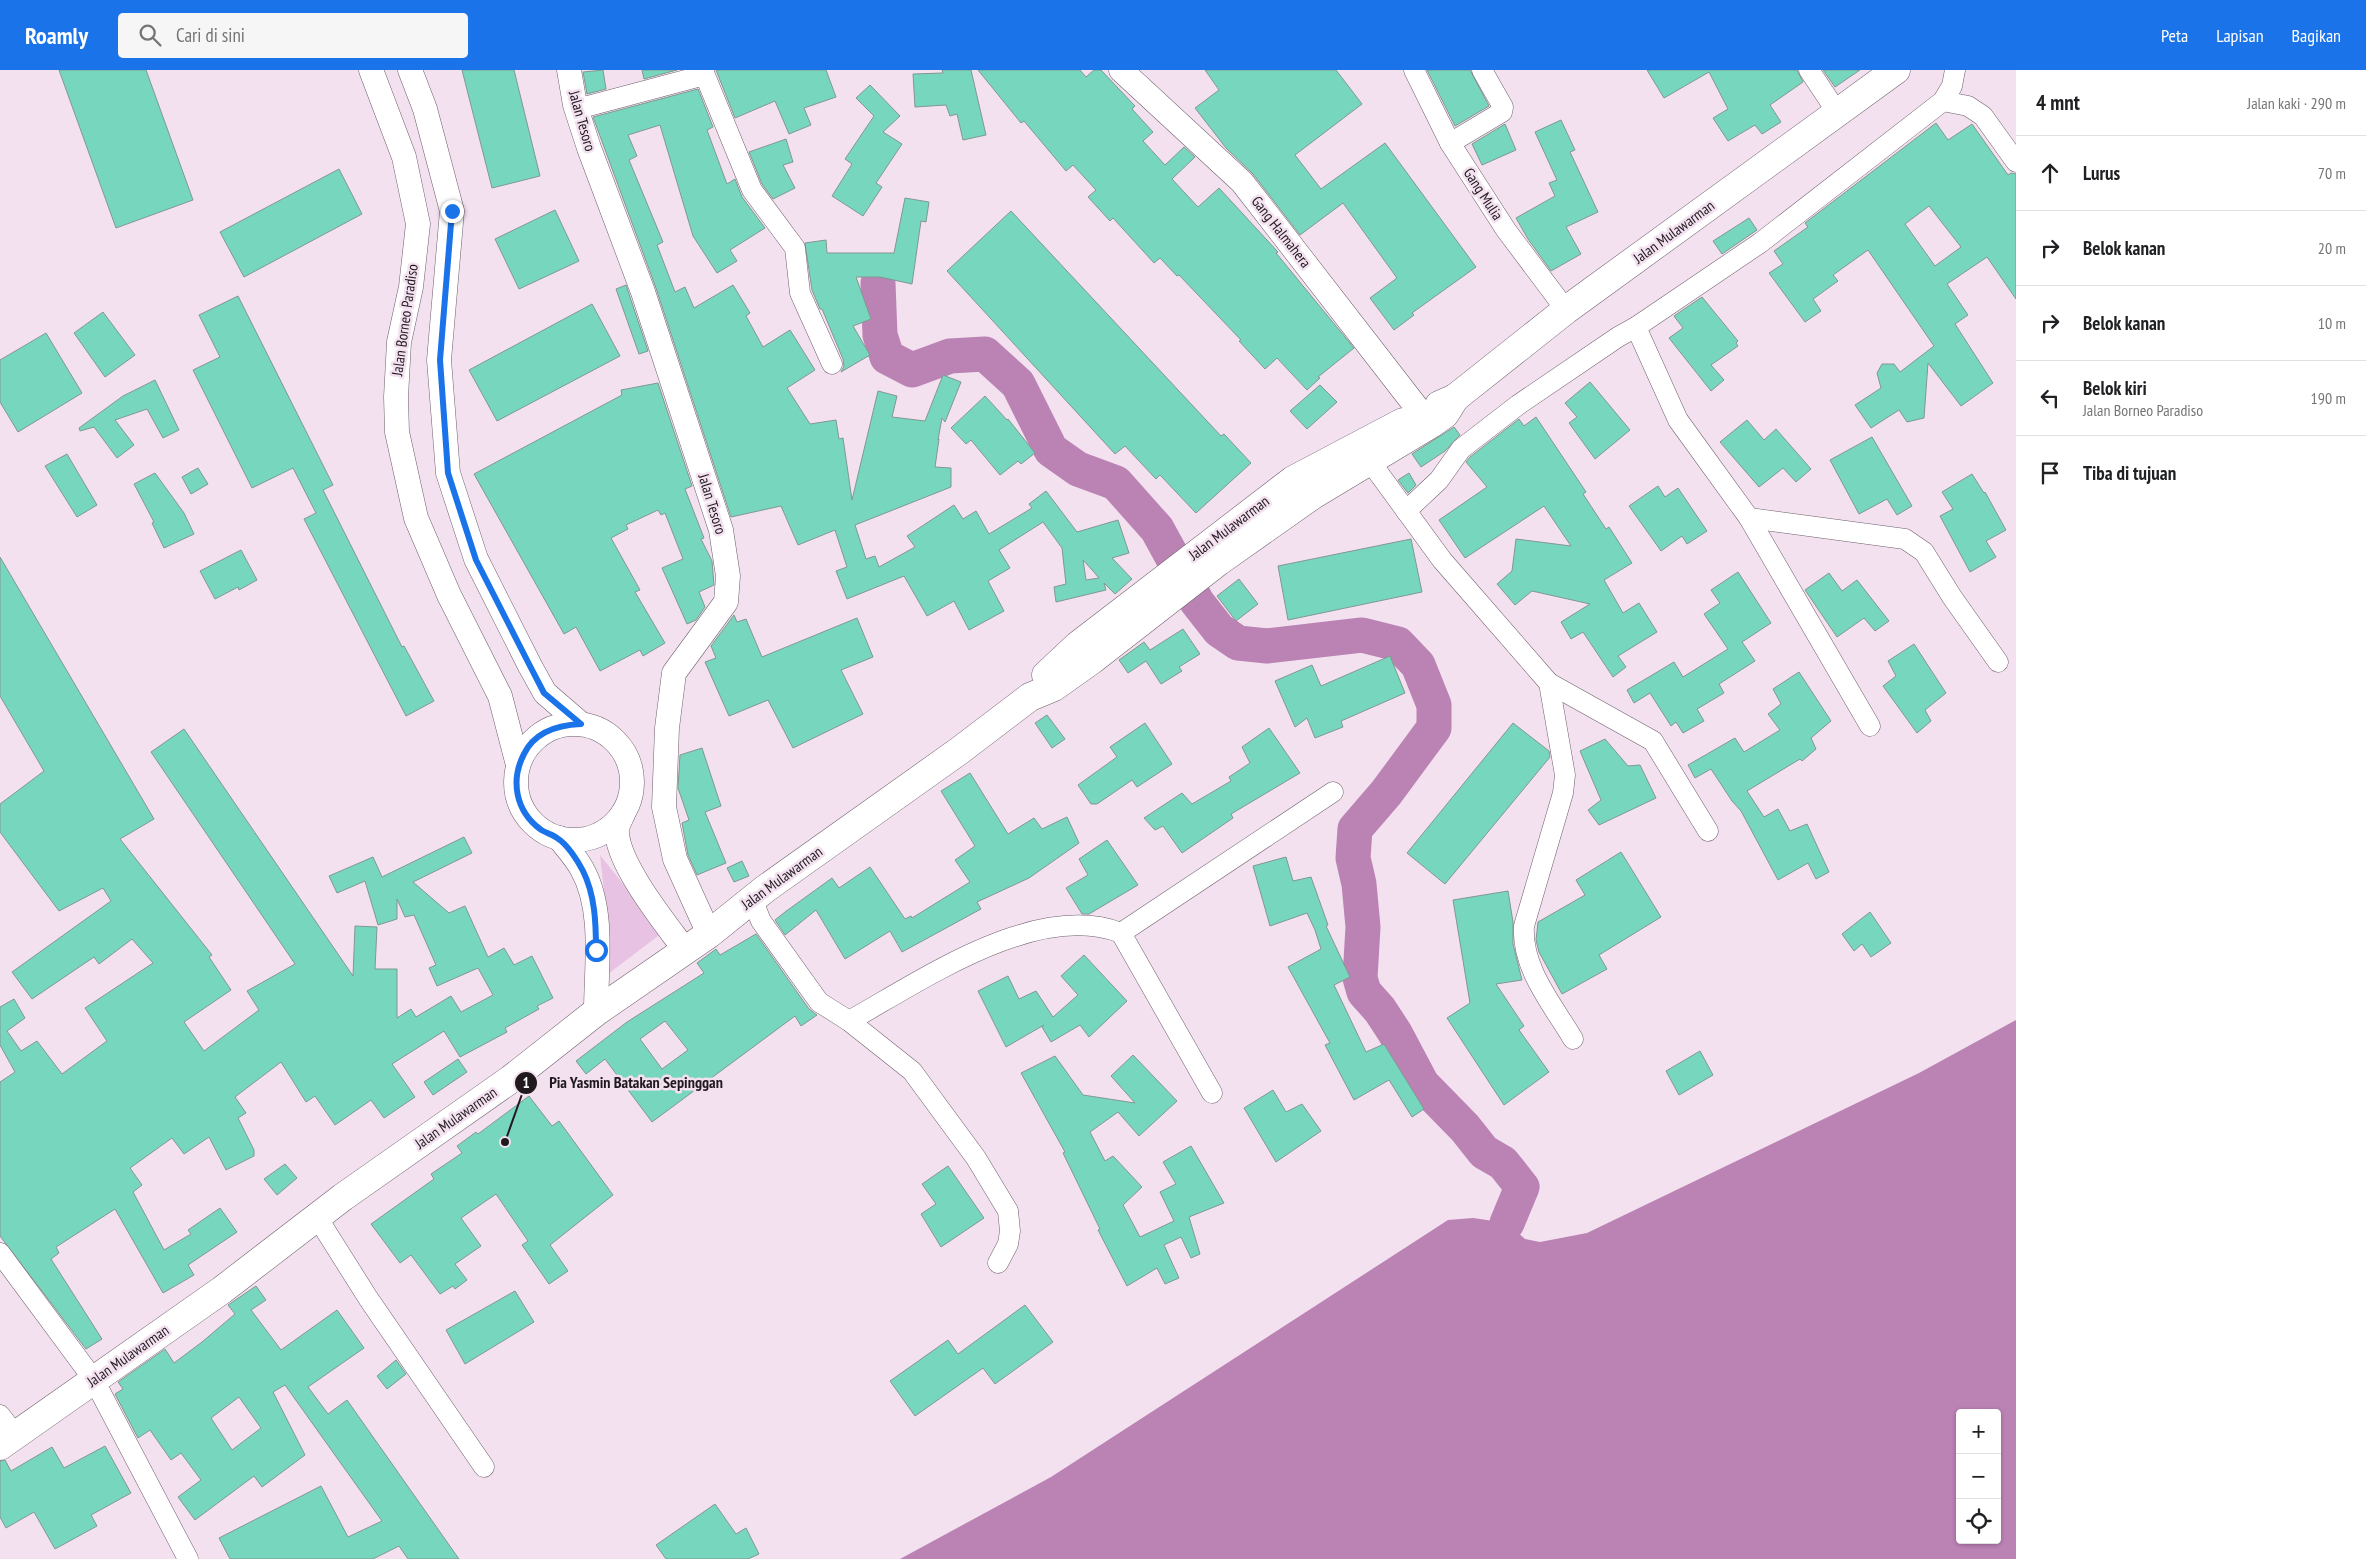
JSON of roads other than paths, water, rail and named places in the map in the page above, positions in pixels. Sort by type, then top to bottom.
[{"type":"highway","name":"Jalan Mulawarman","points":[[8,1441],[217,1294],[317,1217],[511,1079],[596,1012],[709,934],[752,899],[959,751],[1030,696],[1054,687],[1157,596],[1212,554],[1293,480],[1421,413],[1455,398],[1566,310],[1896,70]]},
{"type":"highway","name":"Jalan Mulawarman","points":[[1212,554],[1431,424],[1445,414],[1455,398]]},
{"type":"street","name":"Jalan Borneo Paradiso","points":[[370,70],[404,157],[418,224],[411,287],[399,342],[396,397],[397,432],[416,518],[449,595],[500,696],[518,765]]},
{"type":"street","points":[[410,70],[425,110],[452,211],[440,360],[448,473],[476,560],[544,693],[581,724]]},
{"type":"street","name":"Jalan Tesoro","points":[[569,70],[577,109],[643,292],[723,539],[728,576],[726,602],[674,674],[666,738],[664,807],[675,859],[709,934]]},
{"type":"street","name":"Gang Halmahera","points":[[1121,70],[1242,182],[1421,413]]},
{"type":"street","name":"Gang Mulia","points":[[1414,70],[1450,143],[1506,230],[1566,310]]},
{"type":"street","points":[[1450,143],[1502,112],[1503,107],[1482,70]]},
{"type":"street","points":[[1809,70],[1837,112]]},
{"type":"street","points":[[1406,511],[1439,480],[1461,449],[1518,405],[1618,336],[1636,327],[1760,243],[1943,101],[1952,86],[1955,70]]},
{"type":"street","points":[[577,109],[697,76],[704,71],[752,190],[795,248],[800,293],[832,364]]},
{"type":"street","points":[[1943,101],[1968,106],[1983,116],[2016,162]]},
{"type":"street","points":[[1636,327],[1678,420],[1749,518],[1870,726]]},
{"type":"street","points":[[1369,460],[1442,560],[1549,683],[1653,741],[1708,831]]},
{"type":"street","points":[[1749,518],[1905,539],[1924,552],[1952,597],[1998,662]]},
{"type":"street","points":[[1549,683],[1565,775],[1563,793],[1524,926],[1523,943],[1527,960],[1573,1039]]},
{"type":"street","points":[[623,814],[614,825],[602,834],[588,839],[573,840],[559,838],[542,830],[528,818],[519,801],[516,783],[518,765],[528,746],[542,733],[561,725],[581,724],[600,729],[616,741],[628,757],[633,776],[631,796],[616,832],[625,858],[642,889],[685,950]]},
{"type":"street","points":[[1121,934],[1333,792]]},
{"type":"street","points":[[559,838],[582,870],[589,885],[596,918],[596,1012]]},
{"type":"street","points":[[752,899],[761,921],[820,1002],[849,1021],[912,1071],[981,1166],[1008,1212],[1010,1231],[1008,1244],[998,1263]]},
{"type":"street","points":[[849,1021],[971,954],[1032,930],[1106,928],[1121,934],[1212,1093]]},
{"type":"street","points":[[317,1217],[368,1298],[484,1467]]},
{"type":"street","points":[[0,1252],[94,1380],[188,1559]]},
{"type":"street","points":[[0,1415],[8,1441]]},
{"type":"waterway","points":[[878,283],[880,335],[887,357],[912,370],[950,356],[985,354],[1018,384],[1051,450],[1078,469],[1116,483],[1157,529],[1197,602],[1219,630],[1238,643],[1267,646],[1362,635],[1398,644],[1418,665],[1434,705],[1434,728],[1386,793],[1355,829],[1353,858],[1359,884],[1363,927],[1360,978],[1364,992],[1380,1010],[1395,1033],[1422,1084],[1465,1128],[1484,1152],[1503,1163],[1522,1187],[1507,1223]]},
{"type":"place","name":"Pia Yasmin Batakan Sepinggan","points":[[505,1142]]}]
